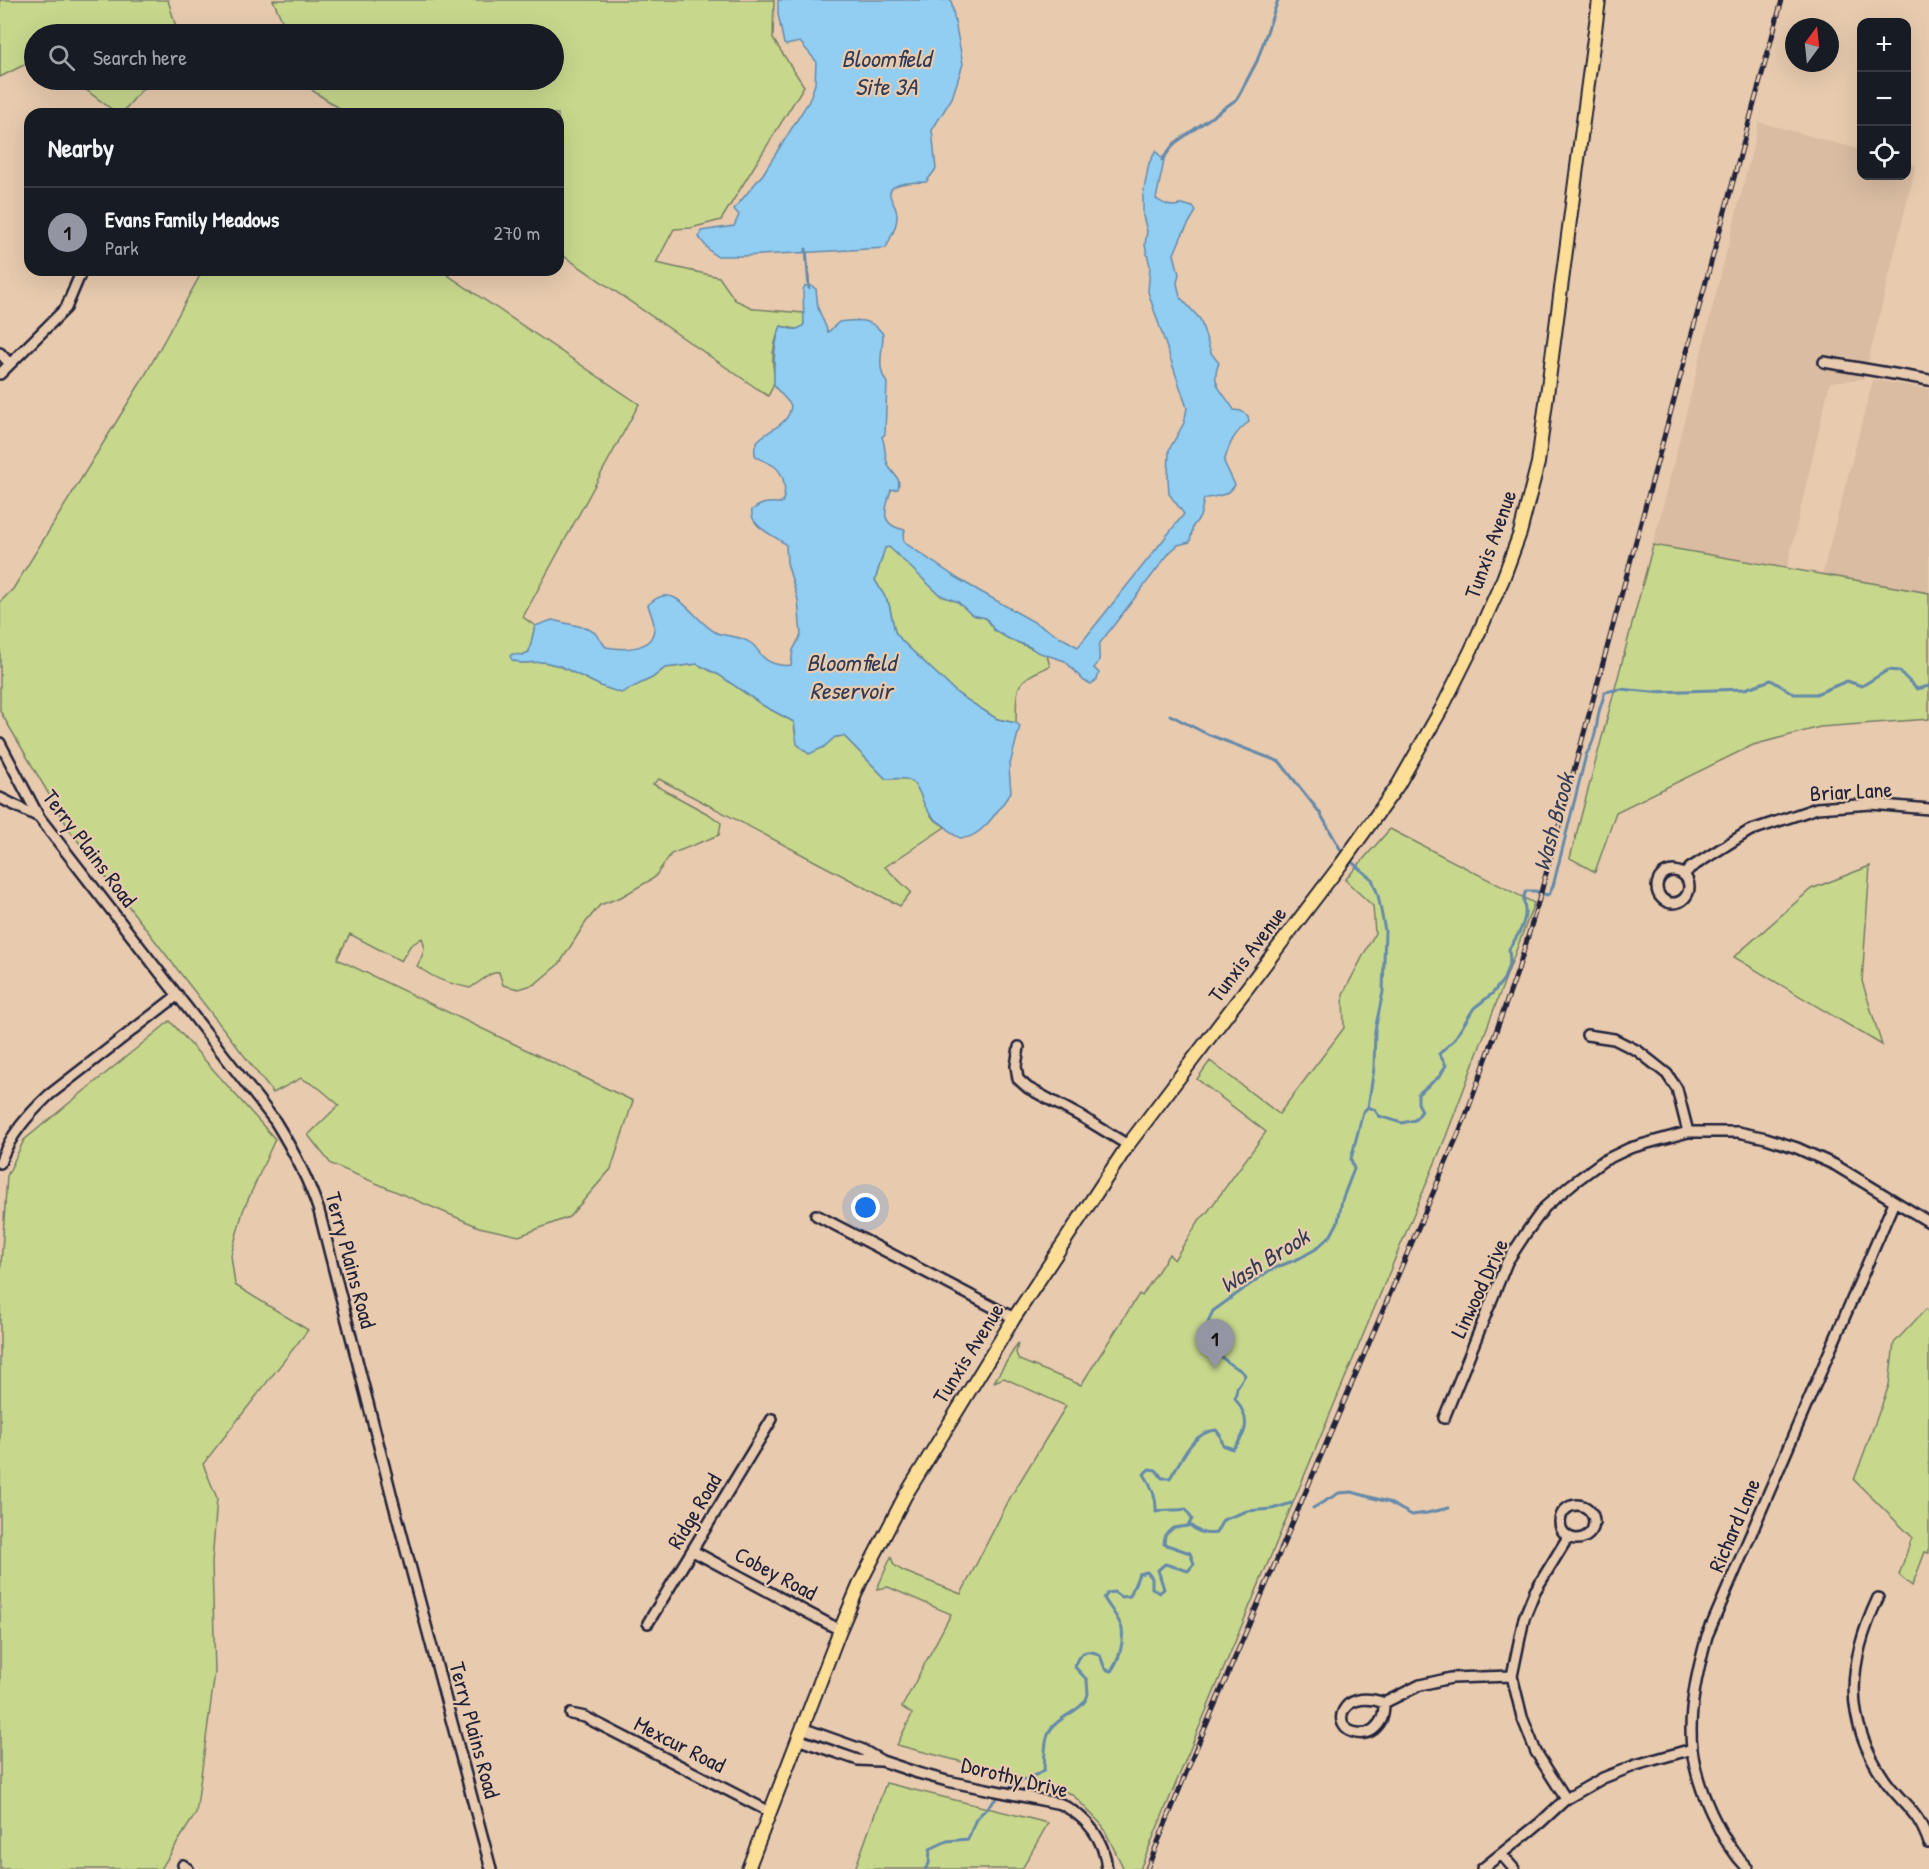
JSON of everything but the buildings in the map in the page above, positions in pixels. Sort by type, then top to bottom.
[{"type":"main road","name":"Tunxis Avenue","points":[[748,1869],[840,1630],[860,1583],[905,1496],[1014,1318],[1128,1145],[1346,858],[1398,784],[1436,720],[1486,616],[1520,533],[1533,484],[1544,426],[1599,0]]},
{"type":"street","points":[[0,374],[66,308],[79,276]]},
{"type":"street","points":[[0,353],[10,364]]},
{"type":"street","points":[[1824,362],[1929,380]]},
{"type":"street","name":"Terry Plains Road","points":[[0,744],[39,817],[275,1121],[293,1150],[310,1185],[319,1211],[394,1505],[492,1869]]},
{"type":"street","points":[[0,798],[39,817]]},
{"type":"street","name":"Briar Lane","points":[[1684,875],[1690,868],[1749,831],[1817,808],[1871,804],[1929,809]]},
{"type":"street","points":[[0,1163],[17,1130],[36,1107],[178,995]]},
{"type":"street","points":[[1587,1035],[1614,1039],[1638,1050],[1667,1074],[1677,1089],[1688,1132]]},
{"type":"street","points":[[1018,1047],[1016,1066],[1018,1079],[1028,1088],[1128,1145]]},
{"type":"street","name":"Linwood Drive","points":[[1444,1418],[1507,1262],[1545,1207],[1603,1161],[1630,1148],[1688,1132],[1738,1132],[1766,1138],[1797,1148],[1835,1165],[1929,1222]]},
{"type":"street","name":"Richard Lane","points":[[1748,1869],[1719,1829],[1699,1777],[1692,1749],[1697,1671],[1707,1636],[1894,1202]]},
{"type":"street","points":[[816,1215],[1014,1318]]},
{"type":"street","name":"Ridge Road","points":[[648,1623],[772,1419]]},
{"type":"street","points":[[1566,1799],[1536,1752],[1522,1717],[1512,1676],[1524,1618],[1535,1591],[1568,1537]]},
{"type":"street","name":"Cobey Road","points":[[693,1551],[840,1630]]},
{"type":"street","points":[[1878,1598],[1865,1626],[1857,1655],[1854,1697],[1858,1721],[1874,1764],[1886,1782],[1919,1819],[1929,1843]]},
{"type":"street","points":[[1384,1703],[1384,1714],[1380,1724],[1371,1732],[1361,1734],[1344,1728],[1343,1711],[1349,1703],[1363,1698],[1384,1703],[1420,1685],[1451,1677],[1512,1676]]},
{"type":"street","name":"Mexcur Road","points":[[571,1714],[585,1717],[770,1812]]},
{"type":"street","name":"Dorothy Drive","points":[[799,1734],[861,1749],[882,1761],[947,1781],[1061,1804],[1074,1811],[1095,1832],[1106,1857],[1107,1869]]},
{"type":"street","points":[[1482,1869],[1566,1799],[1603,1778],[1636,1765],[1692,1749]]},
{"type":"street","points":[[1502,1854],[1514,1869]]},
{"type":"shaded area","points":[[1759,122],[1857,149],[1857,180],[1911,180],[1911,164],[1916,165],[1864,379],[1830,382],[1787,568],[1653,545]]},
{"type":"shaded area","points":[[1873,380],[1929,389],[1929,593],[1822,575]]},
{"type":"green space","points":[[0,0],[168,0],[175,24],[24,24],[24,65],[0,77]]},
{"type":"green space","points":[[273,0],[774,0],[773,39],[804,86],[721,220],[691,228],[674,229],[656,263],[719,277],[735,300],[755,309],[804,313],[802,328],[781,326],[773,354],[774,383],[768,396],[564,256],[564,108],[339,108],[313,90],[564,90],[564,24],[284,24]]},
{"type":"green space","points":[[86,90],[141,90],[126,108],[110,108]]},
{"type":"green space","points":[[200,276],[449,276],[639,404],[523,617],[535,626],[529,652],[522,655],[521,663],[544,662],[560,666],[603,687],[621,692],[652,678],[665,668],[697,664],[719,675],[764,706],[794,722],[795,733],[826,744],[835,737],[844,736],[886,779],[910,780],[921,793],[930,814],[945,827],[885,867],[911,892],[900,906],[659,779],[653,784],[721,823],[719,835],[671,854],[654,878],[621,897],[600,905],[586,922],[560,963],[535,984],[519,989],[503,985],[499,972],[491,974],[470,988],[455,984],[436,978],[417,966],[424,949],[422,938],[410,946],[401,961],[350,934],[337,959],[633,1101],[611,1169],[569,1217],[519,1236],[479,1227],[331,1164],[308,1135],[339,1105],[319,1088],[301,1078],[273,1093],[71,832],[0,711],[0,602],[13,589],[144,377]]},
{"type":"green space","points":[[1653,545],[1929,593],[1929,719],[1820,727],[1753,745],[1616,812],[1595,872],[1570,858]]},
{"type":"green space","points":[[885,547],[897,553],[940,595],[958,602],[973,615],[986,618],[994,630],[1009,639],[1047,655],[1050,666],[1029,676],[1017,692],[1016,723],[997,719],[958,694],[895,632],[889,604],[875,580]]},
{"type":"green space","points":[[1390,829],[1534,903],[1445,1139],[1140,1869],[1124,1869],[1102,1825],[1072,1794],[986,1768],[897,1745],[912,1714],[902,1707],[951,1614],[888,1587],[877,1589],[891,1557],[894,1565],[903,1571],[961,1594],[1011,1496],[1066,1406],[1004,1378],[994,1382],[1018,1343],[1016,1353],[1019,1360],[1081,1385],[1139,1294],[1142,1296],[1169,1254],[1174,1260],[1200,1219],[1266,1132],[1197,1079],[1210,1061],[1279,1114],[1344,1028],[1343,994],[1375,933],[1373,906],[1345,880]]},
{"type":"green space","points":[[1870,866],[1862,981],[1882,1045],[1734,957],[1811,889]]},
{"type":"green space","points":[[170,1021],[275,1139],[243,1211],[231,1255],[235,1285],[308,1330],[203,1464],[217,1498],[212,1563],[215,1672],[196,1813],[161,1869],[0,1869],[0,1279],[7,1176],[24,1140]]},
{"type":"green space","points":[[1926,1309],[1929,1310],[1929,1553],[1925,1552],[1912,1586],[1899,1575],[1912,1537],[1854,1480],[1889,1385],[1894,1343]]},
{"type":"green space","points":[[886,1783],[1048,1823],[1022,1869],[855,1869]]},
{"type":"water","name":"Bloomfield Site 3A","points":[[778,0],[951,0],[963,64],[952,98],[932,130],[936,169],[926,182],[898,185],[891,190],[890,195],[897,214],[897,221],[886,248],[716,256],[699,237],[701,231],[734,226],[739,215],[734,209],[763,174],[809,101],[815,84],[816,61],[800,42],[784,44],[778,14]]},
{"type":"water","name":"Bloomfield Reservoir","points":[[1156,151],[1164,161],[1156,199],[1172,206],[1182,204],[1193,207],[1196,211],[1174,254],[1179,274],[1177,283],[1180,297],[1200,319],[1211,353],[1219,363],[1216,377],[1219,388],[1234,410],[1241,411],[1248,416],[1249,422],[1233,439],[1224,462],[1235,485],[1225,494],[1204,499],[1200,517],[1193,526],[1190,542],[1178,545],[1170,552],[1100,643],[1099,661],[1094,668],[1099,673],[1097,680],[1091,684],[1084,681],[1065,661],[1037,652],[1009,639],[994,630],[986,618],[972,615],[958,602],[940,595],[889,547],[885,548],[875,580],[889,604],[895,632],[903,642],[958,694],[997,719],[1020,726],[1009,768],[1011,792],[996,813],[976,834],[961,838],[954,835],[930,814],[912,782],[903,779],[886,779],[844,736],[835,737],[824,747],[809,754],[797,744],[794,722],[764,706],[719,675],[697,664],[665,668],[652,678],[621,693],[560,666],[544,662],[521,663],[512,660],[510,656],[512,654],[522,655],[529,652],[535,626],[552,620],[587,628],[595,633],[606,647],[620,649],[642,645],[648,642],[654,629],[648,605],[658,597],[667,596],[676,598],[717,633],[748,641],[764,658],[775,664],[791,665],[793,650],[801,635],[798,600],[787,563],[786,545],[759,526],[752,516],[752,510],[760,505],[782,503],[784,483],[778,469],[756,457],[755,448],[762,437],[777,427],[789,414],[791,405],[774,386],[775,348],[781,326],[797,329],[804,324],[803,290],[805,286],[810,285],[816,289],[818,308],[828,332],[839,322],[858,320],[869,322],[883,334],[881,365],[887,383],[885,434],[882,437],[887,463],[899,482],[898,489],[891,490],[886,509],[890,524],[905,530],[903,538],[905,543],[960,580],[1078,647],[1184,514],[1169,494],[1168,478],[1169,450],[1184,423],[1187,408],[1148,292],[1150,266],[1145,245],[1147,231],[1143,216],[1143,195],[1149,163]]},
{"type":"waterway","points":[[1162,160],[1175,143],[1237,99],[1257,61],[1278,0]]},
{"type":"waterway","points":[[806,249],[809,288]]},
{"type":"waterway","name":"Wash Brook","points":[[1006,1790],[1044,1770],[1046,1743],[1051,1729],[1086,1700],[1087,1680],[1075,1667],[1080,1655],[1087,1652],[1100,1655],[1105,1669],[1111,1671],[1119,1657],[1122,1629],[1104,1598],[1108,1593],[1114,1592],[1121,1597],[1130,1596],[1139,1574],[1147,1572],[1152,1578],[1152,1588],[1159,1593],[1164,1589],[1158,1570],[1165,1564],[1188,1571],[1194,1564],[1190,1553],[1164,1544],[1165,1535],[1173,1528],[1188,1526],[1192,1519],[1186,1509],[1156,1512],[1153,1492],[1144,1474],[1149,1469],[1156,1470],[1162,1478],[1170,1478],[1188,1448],[1200,1436],[1216,1430],[1223,1445],[1233,1449],[1245,1430],[1245,1418],[1235,1398],[1237,1388],[1245,1375],[1212,1347],[1207,1327],[1213,1311],[1270,1270],[1316,1249],[1331,1235],[1338,1222],[1342,1200],[1354,1169],[1351,1159],[1363,1112],[1368,1107],[1375,1110],[1379,1116],[1402,1123],[1415,1120],[1422,1111],[1418,1103],[1418,1094],[1440,1076],[1446,1065],[1439,1054],[1454,1040],[1474,1008],[1492,994],[1504,979],[1510,961],[1509,949],[1523,923],[1526,891],[1547,895],[1550,893],[1605,692],[1620,689],[1652,692],[1745,689],[1771,680],[1794,694],[1816,694],[1847,681],[1862,686],[1888,670],[1899,671],[1917,689],[1929,686]]},
{"type":"waterway","points":[[1170,715],[1207,734],[1280,762],[1320,813],[1343,854]]},
{"type":"waterway","points":[[1348,859],[1372,879],[1378,895],[1385,931],[1383,992],[1375,1030],[1374,1069],[1368,1107]]},
{"type":"waterway","points":[[1313,1508],[1339,1493],[1352,1492],[1388,1502],[1412,1515],[1449,1508]]},
{"type":"waterway","points":[[1190,1525],[1208,1534],[1216,1533],[1223,1520],[1247,1511],[1272,1509],[1292,1503]]},
{"type":"waterway","name":"Wash Brook","points":[[925,1869],[929,1864],[930,1849],[947,1841],[968,1839],[976,1819],[1001,1794]]},
{"type":"railway","points":[[1147,1869],[1465,1118],[1518,970],[1782,0]]},
{"type":"place","name":"Evans Family Meadows","points":[[1215,1369]]}]
